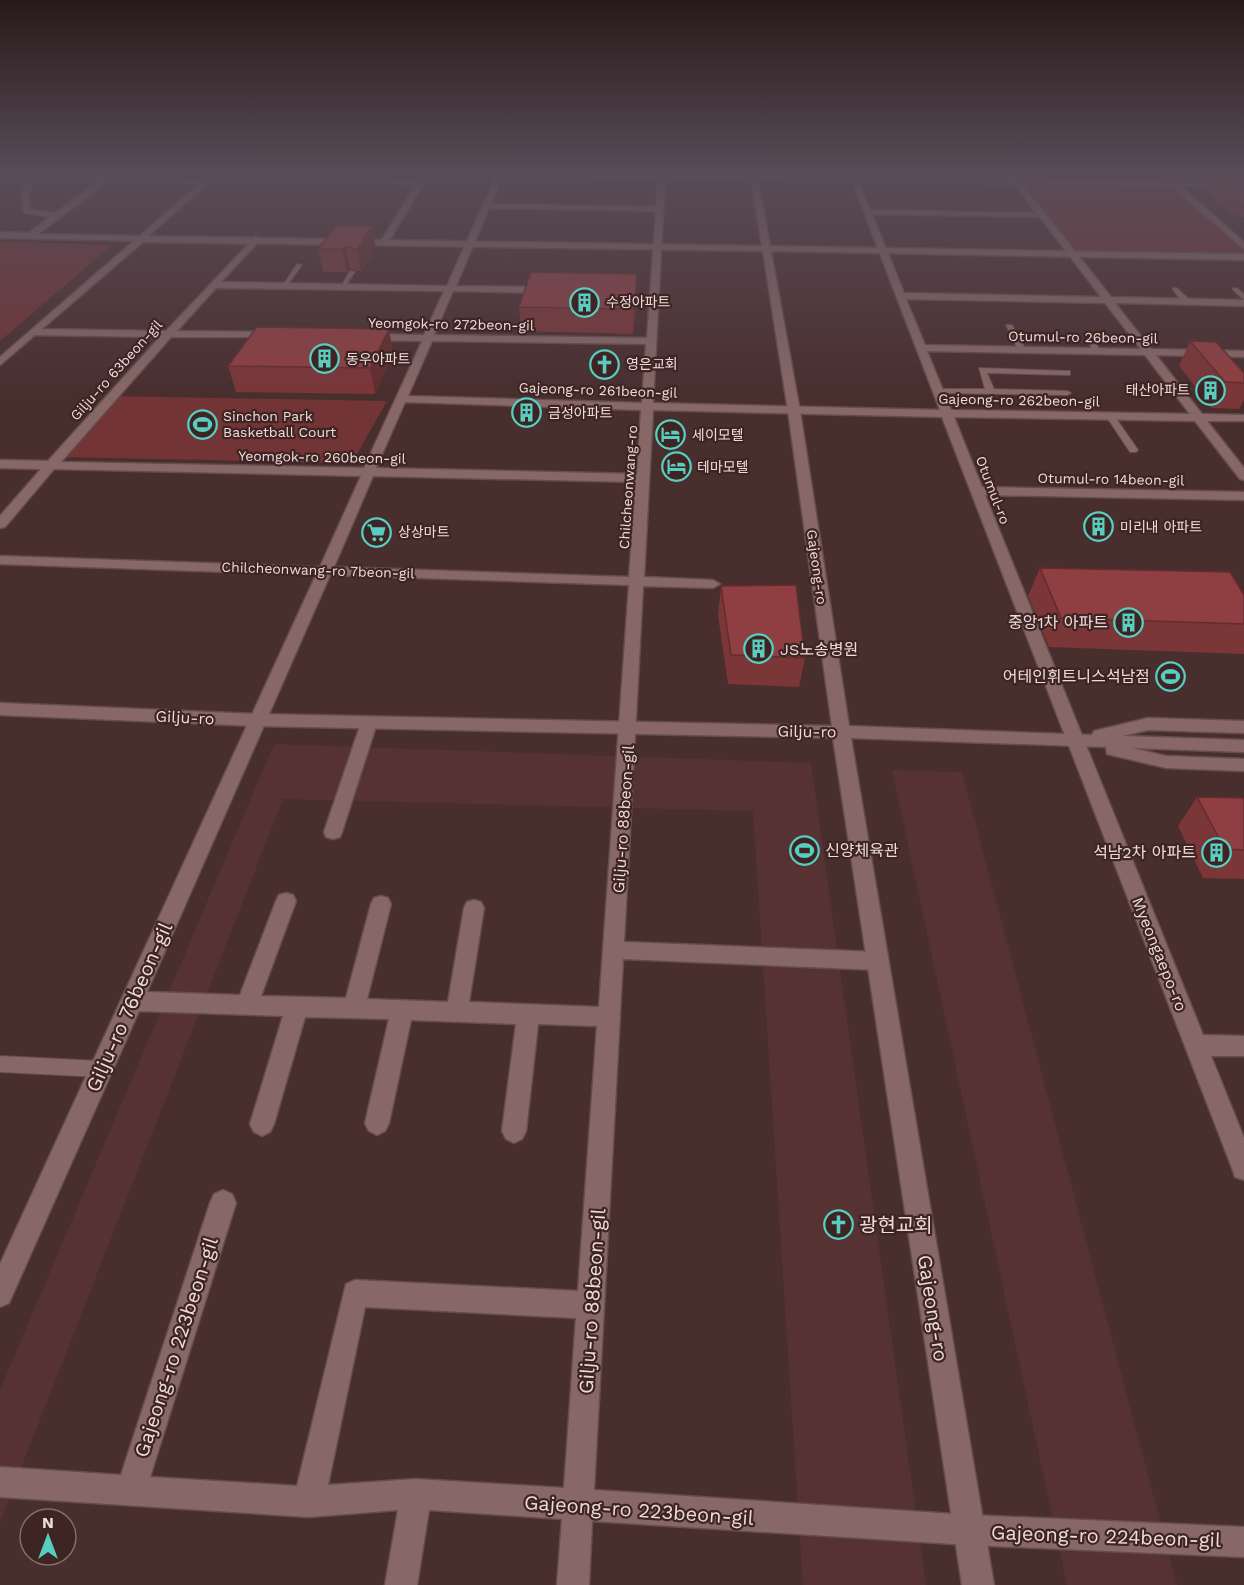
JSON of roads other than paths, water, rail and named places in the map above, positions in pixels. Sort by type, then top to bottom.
[{"type":"street","points":[[0,362],[132,247]]},
{"type":"street","name":"Gilju-ro 63beon-gil","points":[[0,524],[249,247]]},
{"type":"street","name":"Gilju-ro 76beon-gil","points":[[0,1294],[467,247]]},
{"type":"street","points":[[619,247],[1244,257]]},
{"type":"street","name":"Gajeong-ro","points":[[765,247],[794,411],[841,732],[978,1585]]},
{"type":"street","name":"Otumul-ro","points":[[881,247],[977,491],[1022,589],[1076,740]]},
{"type":"street","points":[[1067,247],[1244,476]]},
{"type":"street","name":"Chilcheonwang-ro","points":[[628,729],[652,341],[649,293],[658,248]]},
{"type":"street","points":[[214,285],[564,291]]},
{"type":"street","points":[[901,296],[1244,303]]},
{"type":"street","points":[[34,332],[284,335]]},
{"type":"street","name":"Yeomgok-ro 272beon-gil","points":[[355,336],[652,341]]},
{"type":"street","name":"Otumul-ro 26beon-gil","points":[[921,348],[1244,354]]},
{"type":"street","name":"Gajeong-ro 261beon-gil","points":[[401,399],[794,411]]},
{"type":"street","name":"Gajeong-ro 262beon-gil","points":[[794,411],[1244,418]]},
{"type":"street","name":"Yeomgok-ro 260beon-gil","points":[[0,464],[643,478]]},
{"type":"street","name":"Otumul-ro 14beon-gil","points":[[977,491],[1244,496]]},
{"type":"street","name":"Chilcheonwang-ro 7beon-gil","points":[[0,560],[713,584]]},
{"type":"street","name":"Gilju-ro","points":[[0,709],[257,720],[841,732],[1244,746]]},
{"type":"street","points":[[333,832],[369,723]]},
{"type":"street","points":[[1076,740],[1148,724],[1244,727]]},
{"type":"street","name":"Gilju-ro 88beon-gil","points":[[573,1585],[628,729]]},
{"type":"street","points":[[1076,740],[1166,762],[1244,765]]},
{"type":"street","name":"Myeongaepo-ro","points":[[1076,740],[1244,1168]]},
{"type":"street","points":[[247,1005],[286,901]]},
{"type":"street","points":[[354,1008],[381,904]]},
{"type":"street","points":[[457,1012],[474,908]]},
{"type":"street","points":[[614,950],[878,961]]},
{"type":"street","points":[[131,1001],[610,1017]]},
{"type":"street","points":[[262,1125],[297,1006]]},
{"type":"street","points":[[377,1123],[402,1010]]},
{"type":"street","points":[[514,1131],[528,1014]]},
{"type":"street","points":[[1196,1045],[1244,1046]]},
{"type":"street","name":"Gajeong-ro 223beon-gil","points":[[129,1492],[223,1203]]},
{"type":"street","points":[[309,1502],[355,1293],[591,1305]]},
{"type":"street","name":"Gajeong-ro 223beon-gil","points":[[0,1482],[309,1502],[416,1494],[969,1530]]},
{"type":"street","points":[[401,1585],[416,1494]]},
{"type":"street","name":"Gajeong-ro 224beon-gil","points":[[969,1530],[1244,1542]]},
{"type":"lane","points":[[284,286],[299,265]]},
{"type":"lane","points":[[342,287],[352,272]]},
{"type":"lane","points":[[1176,289],[1187,302]]},
{"type":"lane","points":[[1235,289],[1244,298]]},
{"type":"lane","points":[[1009,327],[1022,350]]},
{"type":"lane","points":[[1088,336],[1098,352]]},
{"type":"lane","points":[[990,392],[982,370],[1067,373]]},
{"type":"lane","points":[[938,391],[1067,393]]},
{"type":"lane","points":[[1110,416],[1132,450]]},
{"type":"lane","points":[[0,1064],[100,1069]]},
{"type":"place","name":"수정아파트","points":[[585,302]]},
{"type":"place","name":"동우아파트","points":[[325,359]]},
{"type":"place","name":"영은교회","points":[[605,364]]},
{"type":"place","name":"태산아파트","points":[[1211,390]]},
{"type":"place","name":"금성아파트","points":[[527,413]]},
{"type":"place","name":"Sinchon Park Basketball Court","points":[[202,424]]},
{"type":"place","name":"세이모텔","points":[[671,435]]},
{"type":"place","name":"테마모텔","points":[[676,467]]},
{"type":"place","name":"미리내 아파트","points":[[1099,527]]},
{"type":"place","name":"상상마트","points":[[377,532]]},
{"type":"place","name":"중앙1차 아파트","points":[[1129,622]]},
{"type":"place","name":"JS노송병원","points":[[759,649]]},
{"type":"place","name":"어테인휘트니스석남점","points":[[1171,676]]},
{"type":"place","name":"신양체육관","points":[[804,850]]},
{"type":"place","name":"석남2차 아파트","points":[[1217,852]]},
{"type":"place","name":"광현교회","points":[[838,1225]]}]
